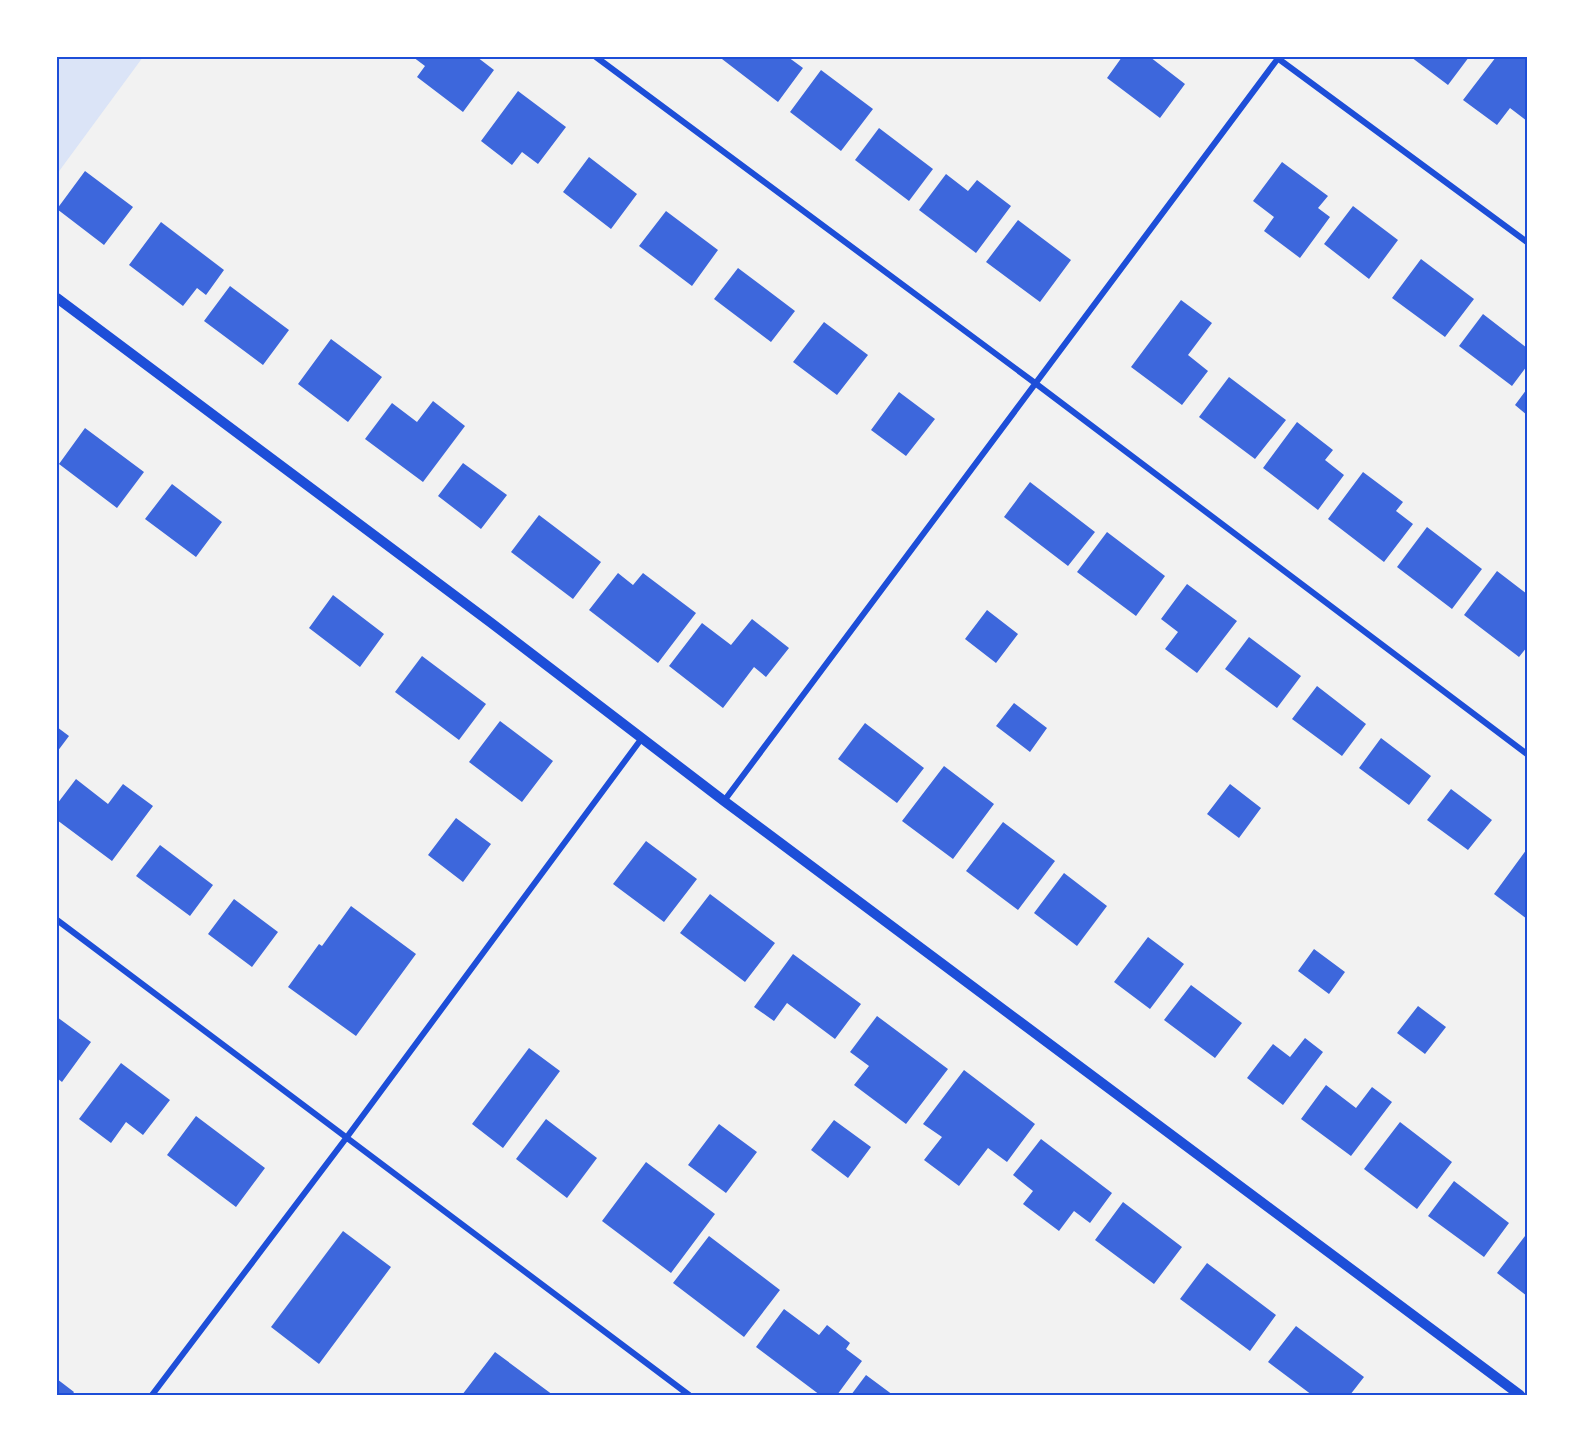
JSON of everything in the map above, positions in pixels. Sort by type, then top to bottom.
[{"type":"street","points":[[596,57],[1035,383],[1527,754]]},
{"type":"street","points":[[724,801],[1278,58],[1527,242]]},
{"type":"street","points":[[57,298],[724,801],[1520,1395]]},
{"type":"street","points":[[152,1395],[347,1137],[642,738]]},
{"type":"street","points":[[57,920],[689,1395]]},
{"type":"shaded area","points":[[57,57],[143,57],[57,174]]},
{"type":"building","points":[[413,57],[477,57],[494,70],[463,112],[417,77],[425,66]]},
{"type":"building","points":[[724,57],[788,57],[803,68],[778,102],[722,59]]},
{"type":"building","points":[[1122,57],[1150,57],[1185,84],[1160,118],[1107,78]]},
{"type":"building","points":[[1411,57],[1469,57],[1448,85]]},
{"type":"building","points":[[1496,57],[1527,57],[1527,121],[1510,108],[1497,125],[1463,100]]},
{"type":"building","points":[[821,70],[873,109],[841,151],[790,112]]},
{"type":"building","points":[[518,91],[566,127],[538,164],[522,152],[512,165],[481,141]]},
{"type":"building","points":[[879,128],[933,169],[909,201],[855,160]]},
{"type":"building","points":[[589,157],[637,194],[611,229],[563,192]]},
{"type":"building","points":[[1282,162],[1328,196],[1318,208],[1330,217],[1300,258],[1264,231],[1274,217],[1253,201]]},
{"type":"building","points":[[85,171],[133,207],[104,245],[57,209]]},
{"type":"building","points":[[946,174],[968,191],[977,180],[1011,206],[976,253],[919,210]]},
{"type":"building","points":[[1353,206],[1398,240],[1369,279],[1324,244]]},
{"type":"building","points":[[666,211],[718,250],[692,286],[639,246]]},
{"type":"building","points":[[1018,220],[1071,260],[1040,302],[986,262]]},
{"type":"building","points":[[161,222],[224,270],[206,295],[197,288],[183,306],[129,265]]},
{"type":"building","points":[[1421,259],[1474,299],[1445,337],[1392,298]]},
{"type":"building","points":[[738,268],[795,311],[771,342],[714,299]]},
{"type":"building","points":[[230,286],[289,330],[263,365],[204,321]]},
{"type":"building","points":[[1181,300],[1212,323],[1188,355],[1208,371],[1182,405],[1131,367]]},
{"type":"building","points":[[1483,314],[1527,348],[1527,366],[1512,386],[1459,346]]},
{"type":"building","points":[[824,322],[868,355],[837,395],[793,362]]},
{"type":"building","points":[[331,339],[382,377],[348,422],[298,384]]},
{"type":"building","points":[[1229,377],[1286,420],[1255,459],[1199,417]]},
{"type":"building","points":[[1527,389],[1527,415],[1515,405]]},
{"type":"building","points":[[899,392],[935,419],[906,456],[871,430]]},
{"type":"building","points":[[433,401],[465,426],[423,482],[365,439],[392,403],[417,422]]},
{"type":"building","points":[[1297,422],[1333,450],[1325,460],[1344,475],[1318,510],[1263,468]]},
{"type":"building","points":[[85,428],[144,472],[117,508],[59,464]]},
{"type":"building","points":[[463,463],[507,495],[481,529],[438,496]]},
{"type":"building","points":[[1363,472],[1403,502],[1396,511],[1413,524],[1384,562],[1328,519]]},
{"type":"building","points":[[1030,482],[1095,532],[1068,566],[1004,517]]},
{"type":"building","points":[[172,484],[222,522],[196,557],[145,519]]},
{"type":"building","points":[[539,515],[601,562],[573,599],[511,552]]},
{"type":"building","points":[[1427,527],[1482,569],[1452,609],[1397,567]]},
{"type":"building","points":[[1107,532],[1165,576],[1136,616],[1077,572]]},
{"type":"building","points":[[1497,571],[1527,594],[1527,647],[1519,657],[1464,615]]},
{"type":"building","points":[[618,573],[633,585],[643,573],[696,613],[658,663],[589,610]]},
{"type":"building","points":[[1187,584],[1237,621],[1197,673],[1165,649],[1178,632],[1161,619]]},
{"type":"building","points":[[333,595],[384,634],[360,667],[309,628]]},
{"type":"building","points":[[987,610],[1018,634],[996,663],[965,639]]},
{"type":"building","points":[[752,619],[789,648],[766,677],[754,667],[723,708],[669,666],[702,623],[731,645]]},
{"type":"building","points":[[1249,637],[1301,676],[1277,708],[1225,669]]},
{"type":"building","points":[[422,656],[486,704],[459,740],[395,692]]},
{"type":"building","points":[[1317,686],[1366,724],[1342,756],[1292,719]]},
{"type":"building","points":[[1014,703],[1047,728],[1030,752],[996,726]]},
{"type":"building","points":[[500,721],[553,761],[522,802],[469,762]]},
{"type":"building","points":[[865,723],[924,768],[897,803],[838,759]]},
{"type":"building","points":[[57,727],[69,736],[57,752]]},
{"type":"building","points":[[1381,738],[1431,776],[1409,805],[1359,768]]},
{"type":"building","points":[[944,766],[994,804],[953,859],[902,821]]},
{"type":"building","points":[[76,779],[108,804],[123,784],[153,806],[112,861],[57,820],[57,804]]},
{"type":"building","points":[[1230,784],[1261,808],[1239,838],[1207,814]]},
{"type":"building","points":[[1451,789],[1492,820],[1468,850],[1427,820]]},
{"type":"building","points":[[456,818],[491,844],[463,882],[428,855]]},
{"type":"building","points":[[1003,822],[1055,861],[1018,910],[966,871]]},
{"type":"building","points":[[646,841],[697,879],[664,922],[613,884]]},
{"type":"building","points":[[160,845],[213,885],[190,916],[136,876]]},
{"type":"building","points":[[1527,849],[1527,919],[1494,894]]},
{"type":"building","points":[[1064,873],[1107,906],[1077,946],[1034,913]]},
{"type":"building","points":[[710,894],[775,943],[745,982],[680,933]]},
{"type":"building","points":[[234,899],[278,932],[252,967],[208,934]]},
{"type":"building","points":[[351,906],[416,954],[356,1036],[288,987],[319,944],[322,946]]},
{"type":"building","points":[[1148,937],[1184,964],[1150,1009],[1114,982]]},
{"type":"building","points":[[1314,949],[1345,972],[1329,994],[1298,971]]},
{"type":"building","points":[[793,954],[861,1004],[835,1039],[787,1003],[774,1021],[754,1007]]},
{"type":"building","points":[[1191,985],[1242,1023],[1215,1058],[1164,1020]]},
{"type":"building","points":[[1418,1006],[1446,1027],[1425,1054],[1397,1033]]},
{"type":"building","points":[[877,1016],[948,1069],[906,1124],[854,1085],[869,1066],[850,1052]]},
{"type":"building","points":[[57,1017],[91,1042],[62,1082],[57,1078]]},
{"type":"building","points":[[1305,1038],[1323,1052],[1283,1105],[1247,1078],[1273,1044],[1290,1057]]},
{"type":"building","points":[[529,1048],[560,1071],[503,1148],[472,1124]]},
{"type":"building","points":[[121,1063],[170,1100],[143,1135],[126,1122],[111,1143],[79,1119]]},
{"type":"building","points":[[964,1070],[1035,1124],[1007,1162],[988,1148],[959,1186],[924,1160],[942,1137],[923,1124]]},
{"type":"building","points":[[1326,1085],[1356,1108],[1372,1087],[1392,1102],[1351,1156],[1301,1119]]},
{"type":"building","points":[[196,1116],[265,1168],[236,1207],[167,1155]]},
{"type":"building","points":[[546,1119],[597,1158],[567,1198],[516,1159]]},
{"type":"building","points":[[834,1120],[871,1147],[848,1178],[811,1150]]},
{"type":"building","points":[[1400,1122],[1452,1162],[1417,1209],[1364,1169]]},
{"type":"building","points":[[719,1124],[757,1152],[726,1193],[688,1165]]},
{"type":"building","points":[[1041,1139],[1112,1193],[1090,1223],[1074,1211],[1059,1231],[1023,1204],[1033,1191],[1013,1175]]},
{"type":"building","points":[[646,1162],[715,1214],[671,1273],[602,1221]]},
{"type":"building","points":[[1454,1181],[1509,1223],[1484,1257],[1428,1216]]},
{"type":"building","points":[[1123,1202],[1182,1247],[1154,1284],[1095,1240]]},
{"type":"building","points":[[343,1231],[391,1267],[319,1364],[271,1327]]},
{"type":"building","points":[[709,1236],[780,1290],[744,1337],[673,1283]]},
{"type":"building","points":[[1525,1236],[1527,1238],[1527,1296],[1497,1273]]},
{"type":"building","points":[[1207,1263],[1276,1315],[1250,1351],[1180,1299]]},
{"type":"building","points":[[784,1309],[819,1335],[827,1325],[850,1343],[846,1349],[862,1361],[837,1395],[820,1395],[756,1347]]},
{"type":"building","points":[[1296,1326],[1364,1377],[1350,1395],[1312,1395],[1268,1362]]},
{"type":"building","points":[[495,1352],[553,1395],[462,1395]]},
{"type":"building","points":[[866,1375],[893,1395],[851,1395]]},
{"type":"building","points":[[57,1379],[74,1392],[72,1395],[57,1395]]}]
